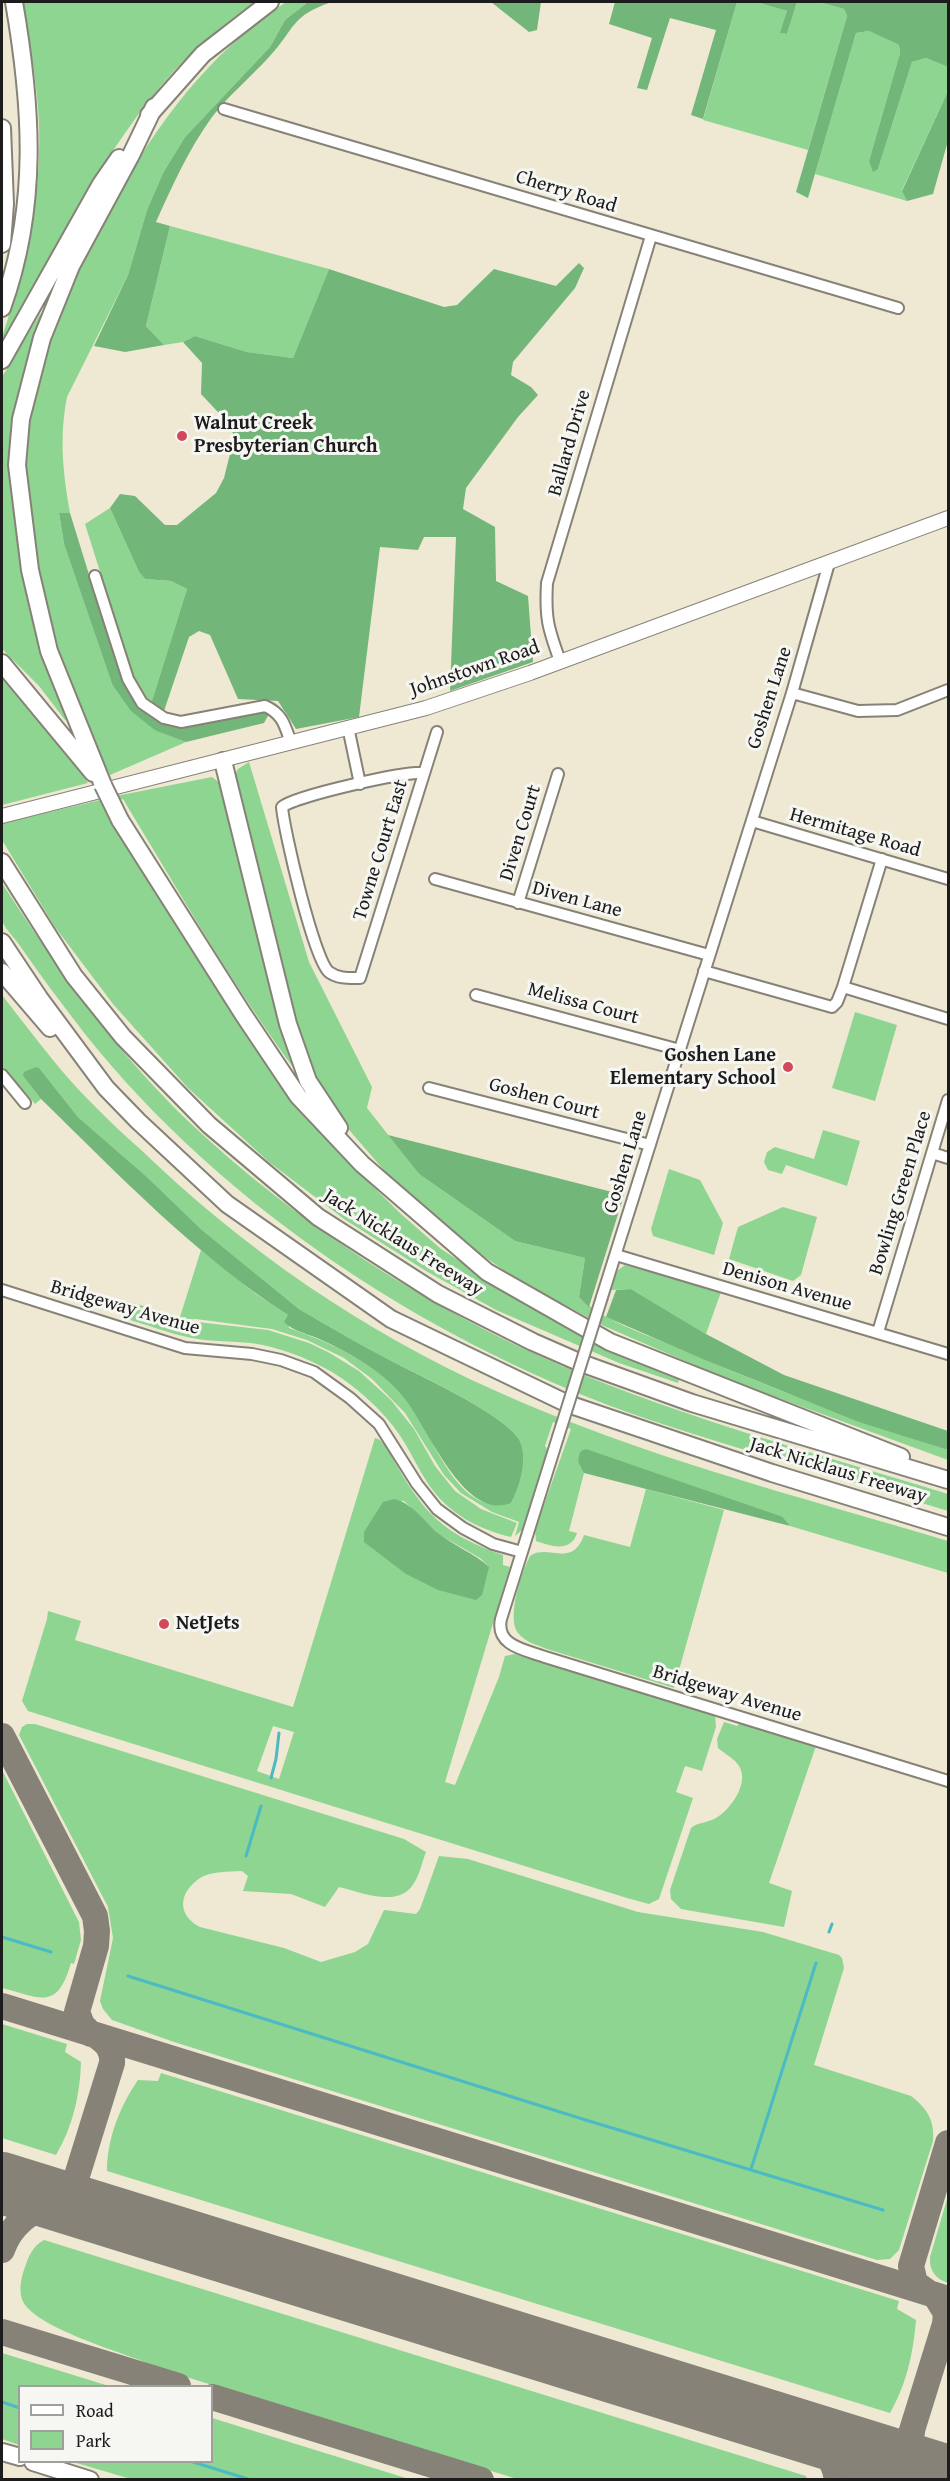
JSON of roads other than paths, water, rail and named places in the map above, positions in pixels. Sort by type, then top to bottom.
[{"type":"highway","points":[[2,308],[22,231],[29,165],[28,96],[14,2]]},
{"type":"highway","points":[[2,360],[101,184],[154,107],[203,54],[270,2]]},
{"type":"highway","points":[[88,761],[49,651],[30,570],[17,465],[21,418],[42,338],[71,266],[131,155],[154,107]]},
{"type":"highway","points":[[2,128],[5,204],[2,244]]},
{"type":"highway","points":[[2,663],[88,761],[120,820],[298,1096],[362,1164],[487,1272],[610,1342],[948,1478]]},
{"type":"highway","points":[[223,761],[288,1024],[308,1081],[362,1164]]},
{"type":"highway","name":"Jack Nicklaus Freeway","points":[[2,862],[74,976],[123,1037],[209,1125],[318,1216],[438,1294],[572,1359],[692,1403],[948,1478]]},
{"type":"highway","name":"Jack Nicklaus Freeway","points":[[2,942],[40,999],[106,1088],[227,1204],[391,1319],[568,1404],[772,1473],[948,1527]]},
{"type":"highway","points":[[2,972],[20,995],[106,1088]]},
{"type":"highway","points":[[28,2463],[61,2480]]},
{"type":"highway","points":[[36,2463],[90,2480]]},
{"type":"main road","name":"Johnstown Road","points":[[2,816],[426,708],[948,518]]},
{"type":"street","name":"Cherry Road","points":[[224,109],[898,308]]},
{"type":"street","name":"Ballard Drive","points":[[560,661],[547,625],[545,611],[547,583],[651,236]]},
{"type":"street","name":"Goshen Lane","points":[[500,1634],[501,1619],[792,693],[829,563]]},
{"type":"street","points":[[95,576],[128,679],[142,703],[164,718],[181,722],[266,706],[277,711],[284,721],[291,743]]},
{"type":"street","points":[[792,693],[858,711],[897,710],[948,690]]},
{"type":"street","points":[[348,727],[360,784],[413,772],[424,773]]},
{"type":"street","name":"Towne Court East","points":[[360,784],[294,800],[282,807],[315,943],[324,966],[327,971],[341,977],[360,978],[437,732]]},
{"type":"street","name":"Diven Court","points":[[518,903],[558,774]]},
{"type":"street","name":"Hermitage Road","points":[[752,821],[948,879]]},
{"type":"street","points":[[704,971],[832,1007],[837,1002],[843,987],[882,859]]},
{"type":"street","name":"Diven Lane","points":[[435,879],[709,955]]},
{"type":"street","points":[[843,987],[948,1019]]},
{"type":"street","name":"Melissa Court","points":[[476,995],[680,1050]]},
{"type":"street","points":[[2,1074],[25,1103]]},
{"type":"street","name":"Goshen Court","points":[[429,1088],[650,1145]]},
{"type":"street","name":"Bowling Green Place","points":[[878,1332],[948,1100]]},
{"type":"street","points":[[932,1153],[948,1158]]},
{"type":"street","name":"Denison Avenue","points":[[616,1255],[948,1354]]},
{"type":"street","name":"Bridgeway Avenue","points":[[2,1290],[185,1348],[252,1354],[281,1360],[314,1372],[350,1398],[379,1424],[417,1484],[438,1509],[463,1528],[493,1544],[522,1552]]},
{"type":"street","name":"Bridgeway Avenue","points":[[500,1634],[510,1644],[520,1648],[948,1780]]},
{"type":"waterway","points":[[271,1778],[279,1733]]},
{"type":"waterway","points":[[246,1856],[261,1806]]},
{"type":"waterway","points":[[829,1932],[832,1924]]},
{"type":"waterway","points":[[2,1937],[51,1952]]},
{"type":"waterway","points":[[751,2169],[816,1963]]},
{"type":"waterway","points":[[128,1976],[576,2117],[883,2210]]},
{"type":"waterway","points":[[2,2402],[18,2407]]},
{"type":"waterway","points":[[196,2463],[251,2480]]},
{"type":"place","name":"Walnut Creek Presbyterian Church","points":[[182,436]]},
{"type":"place","name":"Goshen Lane Elementary School","points":[[788,1067]]},
{"type":"place","name":"NetJets","points":[[164,1624]]}]
